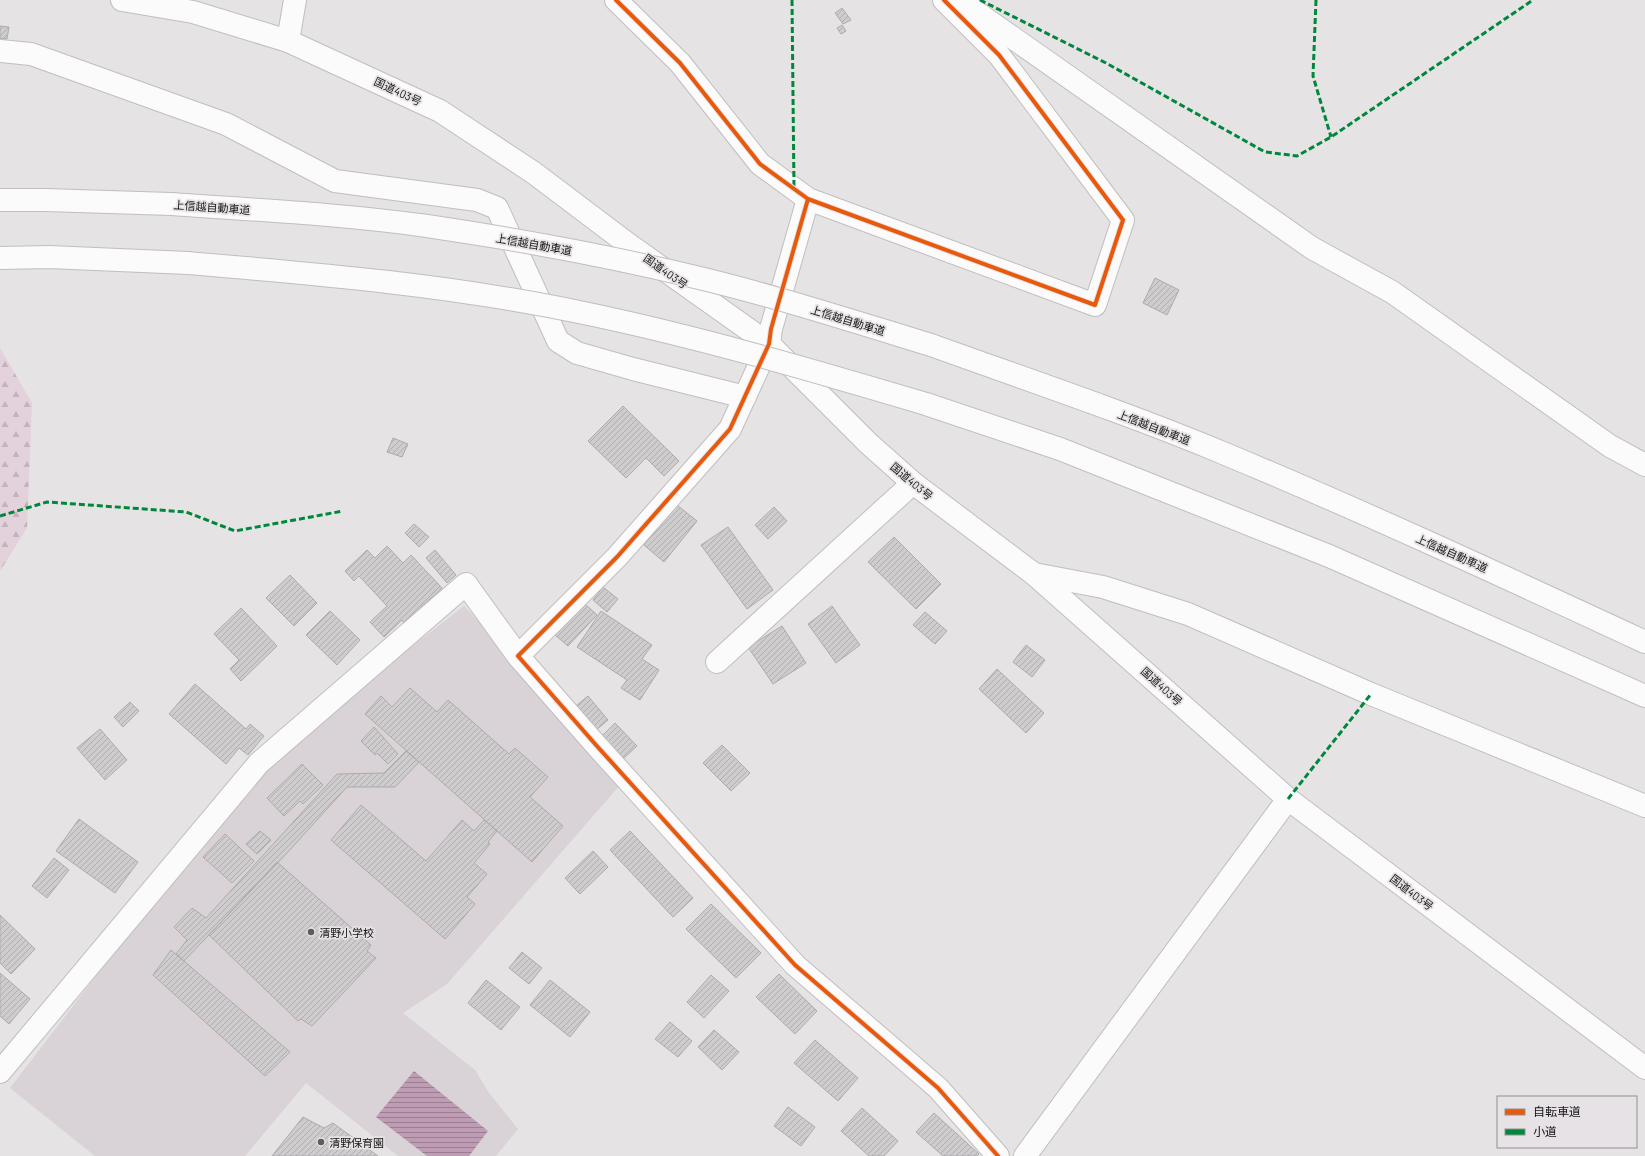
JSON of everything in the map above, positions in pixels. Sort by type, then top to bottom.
[{"type":"main road","name":"国道403号","points":[[122,0],[193,12],[288,41],[440,111],[534,173],[628,244],[769,344],[868,443],[913,483],[1034,574],[1288,799],[1645,1068]]},
{"type":"main road","points":[[288,41],[295,0]]},
{"type":"main road","points":[[616,0],[680,63],[760,164],[808,199],[1095,305],[1123,220],[999,55],[944,0]]},
{"type":"main road","points":[[959,0],[1312,248],[1392,292],[1610,446],[1645,465]]},
{"type":"main road","points":[[0,51],[31,54],[226,124],[335,181],[477,200],[497,208],[558,341],[577,353],[745,398]]},
{"type":"main road","points":[[518,656],[617,557],[730,429],[769,344],[771,329],[808,199]]},
{"type":"main road","name":"上信越自動車道","points":[[0,200],[170,204],[302,213],[426,226],[550,246],[692,276],[811,309],[931,345],[1075,396],[1221,452],[1363,513],[1645,642]]},
{"type":"main road","points":[[0,258],[49,257],[188,263],[319,274],[429,287],[577,312],[705,341],[812,370],[926,404],[1060,449],[1307,547],[1483,623],[1645,696]]},
{"type":"main road","points":[[717,662],[913,483]]},
{"type":"main road","points":[[1034,574],[1103,587],[1188,614],[1371,694],[1645,806]]},
{"type":"main road","points":[[0,1072],[259,763],[466,584],[518,656],[795,965],[938,1088],[998,1156]]},
{"type":"main road","points":[[1025,1156],[1288,799]]},
{"type":"shaded area","name":"清野小学校","points":[[464,606],[627,777],[447,984],[403,1013],[475,1070],[489,1093],[518,1129],[496,1156],[398,1156],[306,1083],[245,1156],[95,1156],[10,1088],[170,880],[264,770],[365,683]]},
{"type":"shaded area","points":[[414,1071],[488,1131],[469,1156],[427,1156],[376,1117]]},
{"type":"green space","points":[[0,348],[32,403],[27,528],[0,571]]},
{"type":"building","points":[[842,8],[851,20],[843,24],[835,13]]},
{"type":"building","points":[[842,25],[846,31],[841,34],[837,28]]},
{"type":"building","points":[[0,26],[9,27],[7,39],[0,38]]},
{"type":"building","points":[[1155,278],[1179,290],[1167,315],[1143,303]]},
{"type":"building","points":[[623,406],[679,461],[664,476],[646,458],[626,478],[588,441]]},
{"type":"building","points":[[393,438],[408,444],[402,457],[387,452]]},
{"type":"building","points":[[677,505],[697,521],[664,562],[644,545]]},
{"type":"building","points":[[774,507],[787,521],[768,539],[755,525]]},
{"type":"building","points":[[414,524],[429,537],[419,547],[405,533]]},
{"type":"building","points":[[728,527],[773,590],[747,609],[701,545]]},
{"type":"building","points":[[894,537],[941,584],[916,609],[868,562]]},
{"type":"building","points":[[387,546],[403,563],[411,555],[442,588],[404,623],[402,620],[384,637],[370,622],[387,606],[359,576],[354,581],[345,571],[367,550],[375,558]]},
{"type":"building","points":[[435,550],[456,575],[447,583],[426,558]]},
{"type":"building","points":[[290,575],[317,603],[294,626],[266,598]]},
{"type":"building","points":[[603,587],[618,599],[607,612],[593,600]]},
{"type":"building","points":[[584,603],[597,615],[568,646],[555,635]]},
{"type":"building","points":[[832,606],[860,645],[836,663],[808,624]]},
{"type":"building","points":[[241,608],[277,646],[241,681],[230,669],[239,660],[214,634]]},
{"type":"building","points":[[330,611],[360,640],[337,665],[306,635]]},
{"type":"building","points":[[601,611],[652,645],[642,659],[659,670],[640,700],[621,688],[627,680],[577,647]]},
{"type":"building","points":[[925,612],[947,631],[935,644],[913,625]]},
{"type":"building","points":[[782,626],[806,663],[773,684],[748,647]]},
{"type":"building","points":[[1026,645],[1045,660],[1032,677],[1013,662]]},
{"type":"building","points":[[997,669],[1044,713],[1026,733],[979,689]]},
{"type":"building","points":[[195,684],[246,729],[250,724],[264,736],[248,755],[239,748],[226,764],[169,714]]},
{"type":"building","points":[[410,688],[437,712],[448,700],[509,754],[515,748],[548,777],[530,797],[563,826],[532,862],[365,714],[381,696],[392,707]]},
{"type":"building","points":[[588,696],[608,720],[596,730],[576,706]]},
{"type":"building","points":[[130,702],[139,711],[123,727],[114,717]]},
{"type":"building","points":[[615,723],[637,746],[622,760],[600,738]]},
{"type":"building","points":[[374,727],[398,754],[388,764],[377,753],[375,755],[361,741]]},
{"type":"building","points":[[100,729],[127,760],[105,780],[77,748]]},
{"type":"building","points":[[722,745],[750,773],[731,791],[703,763]]},
{"type":"building","points":[[406,751],[419,762],[395,787],[347,787],[287,853],[184,961],[176,954],[187,940],[174,927],[192,908],[206,918],[337,774],[384,773]]},
{"type":"building","points":[[302,764],[323,785],[303,804],[300,801],[284,816],[267,798]]},
{"type":"building","points":[[361,805],[426,861],[462,820],[474,831],[484,820],[497,831],[488,842],[490,844],[474,863],[487,874],[467,897],[475,904],[445,939],[331,840]]},
{"type":"building","points":[[79,819],[138,862],[115,893],[56,851]]},
{"type":"building","points":[[260,831],[271,840],[257,854],[246,844]]},
{"type":"building","points":[[630,831],[693,898],[673,917],[610,850]]},
{"type":"building","points":[[225,834],[254,861],[232,883],[203,857]]},
{"type":"building","points":[[593,851],[608,867],[580,894],[565,878]]},
{"type":"building","points":[[54,858],[69,870],[47,898],[32,886]]},
{"type":"building","points":[[277,862],[371,945],[367,951],[376,958],[312,1026],[301,1019],[298,1021],[209,935]]},
{"type":"building","points":[[711,904],[761,953],[736,978],[686,929]]},
{"type":"building","points":[[0,915],[35,949],[11,974],[0,963]]},
{"type":"building","points":[[171,950],[290,1052],[265,1076],[153,975]]},
{"type":"building","points":[[522,952],[542,968],[529,984],[509,968]]},
{"type":"building","points":[[0,973],[30,999],[9,1024],[0,1016]]},
{"type":"building","points":[[779,974],[817,1011],[795,1034],[756,997]]},
{"type":"building","points":[[711,975],[729,991],[704,1018],[687,1002]]},
{"type":"building","points":[[486,980],[520,1007],[501,1030],[468,1003]]},
{"type":"building","points":[[550,980],[590,1012],[570,1037],[530,1005]]},
{"type":"building","points":[[670,1022],[692,1041],[678,1057],[655,1039]]},
{"type":"building","points":[[714,1030],[739,1052],[722,1070],[698,1047]]},
{"type":"building","points":[[815,1040],[858,1078],[838,1101],[794,1063]]},
{"type":"building","points":[[788,1107],[815,1127],[801,1146],[774,1126]]},
{"type":"building","points":[[862,1108],[898,1141],[884,1156],[869,1156],[841,1131]]},
{"type":"building","points":[[934,1113],[979,1154],[977,1156],[943,1156],[916,1132]]},
{"type":"building","name":"清野保育園","points":[[303,1117],[324,1128],[333,1123],[378,1156],[272,1156]]},
{"type":"marked path","points":[[792,0],[794,190]]},
{"type":"marked path","points":[[980,0],[1106,63],[1265,152],[1297,156],[1331,137],[1533,0]]},
{"type":"marked path","points":[[1316,0],[1313,76],[1331,137]]},
{"type":"marked path","points":[[0,516],[47,502],[186,512],[235,531],[343,511]]},
{"type":"marked path","points":[[1288,799],[1371,694]]},
{"type":"cycle path","points":[[616,0],[680,63],[760,164],[808,199],[1095,305],[1123,220],[999,55],[944,0]]},
{"type":"cycle path","points":[[808,199],[771,329],[769,344],[730,429],[617,557],[518,656],[596,745],[795,965],[938,1088],[998,1156]]},
{"type":"place","name":"清野小学校","points":[[311,932]]},
{"type":"place","name":"清野保育園","points":[[321,1142]]}]
